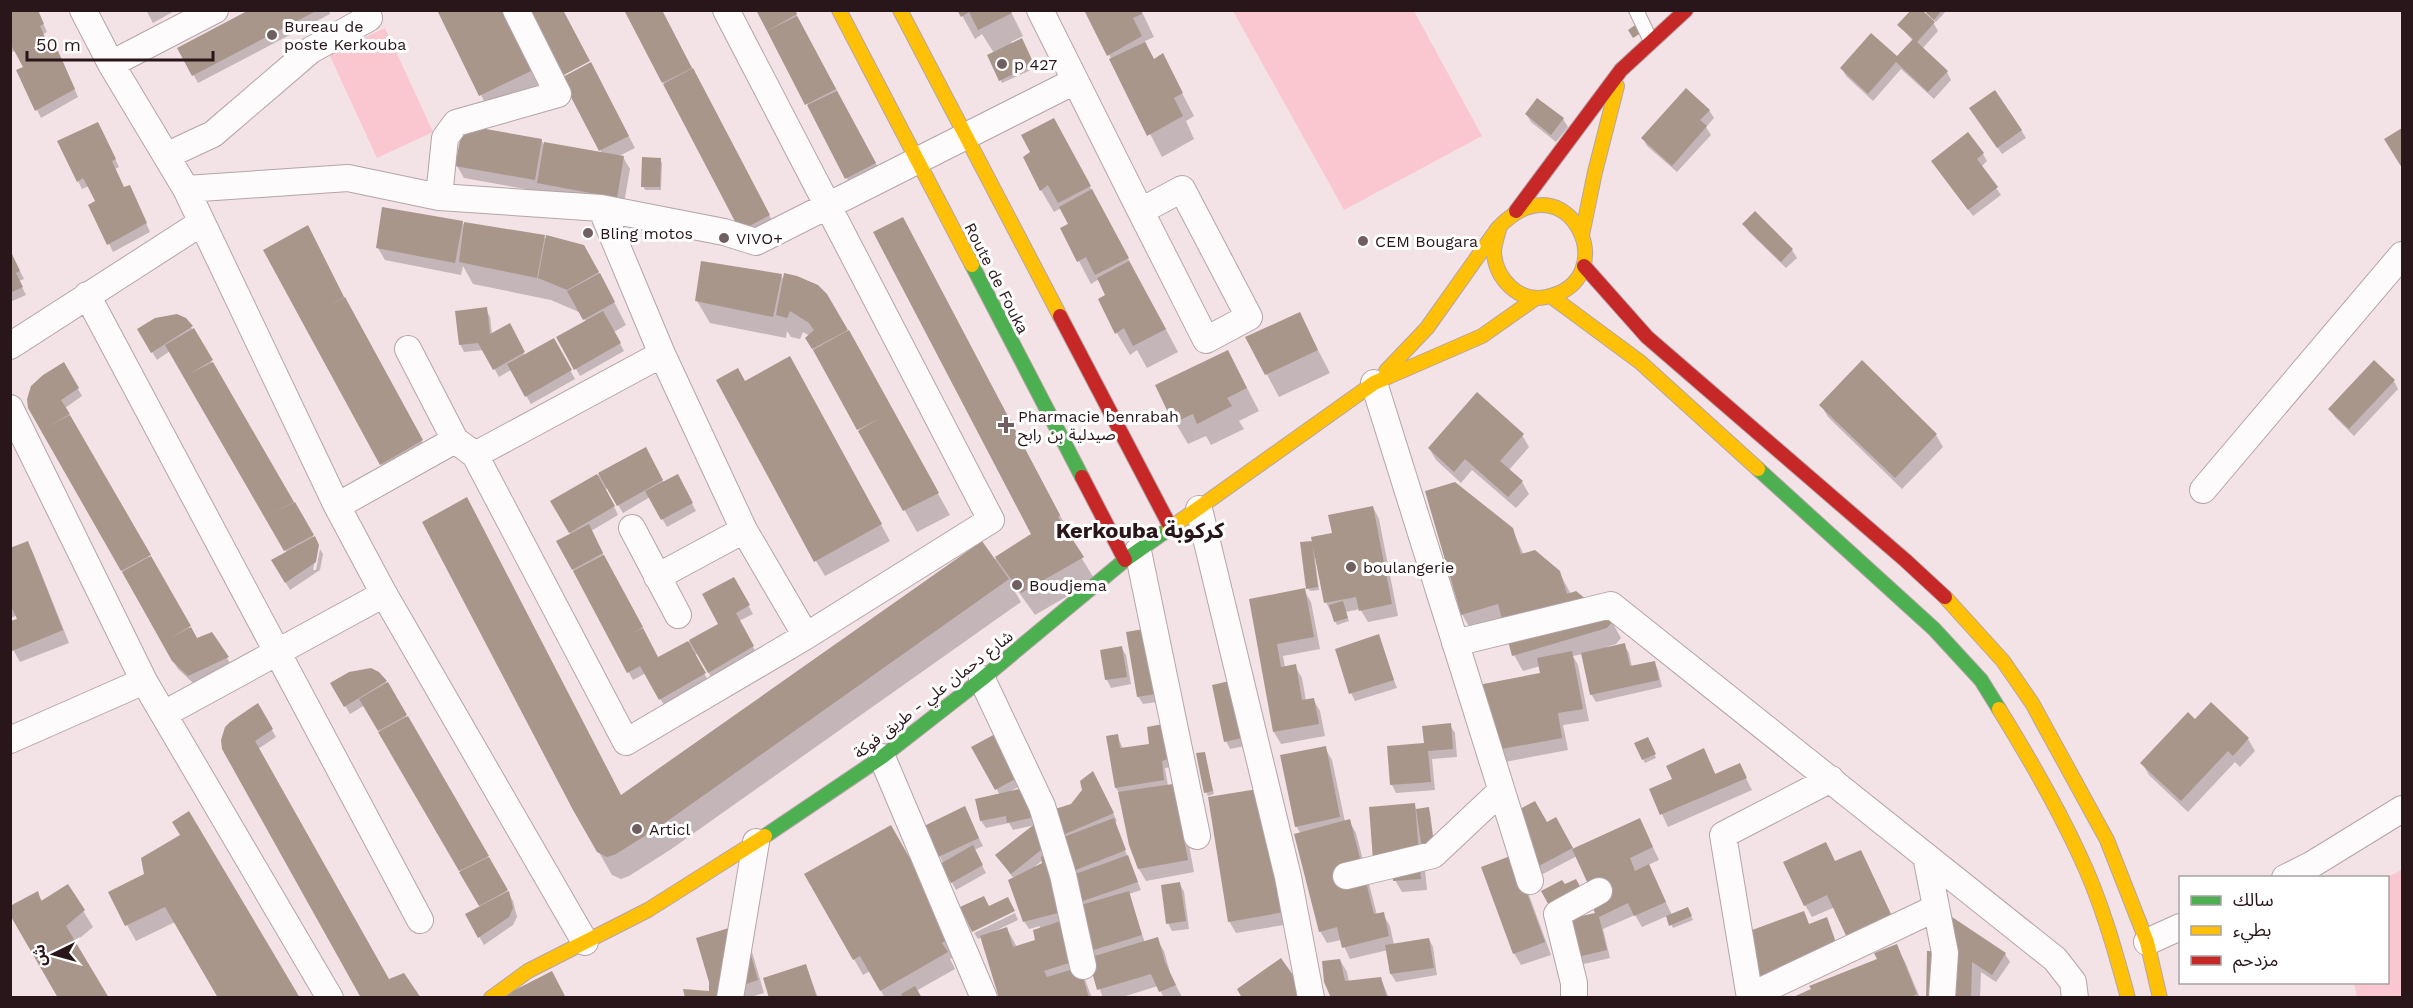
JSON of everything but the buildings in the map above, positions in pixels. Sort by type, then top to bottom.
[{"type":"main road","name":"Route de Fouka","points":[[839,10],[917,160],[1131,556]]},
{"type":"main road","points":[[900,10],[1171,528]]},
{"type":"main road","points":[[1516,211],[1531,205],[1547,205],[1562,211],[1575,221],[1586,251],[1584,266],[1577,279],[1566,290],[1552,297],[1536,298],[1520,294],[1507,286],[1497,273],[1492,257],[1494,241],[1500,226],[1516,211],[1621,70],[1686,10]]},
{"type":"main road","points":[[1582,235],[1595,172],[1621,70]]},
{"type":"main road","name":"شارع دحمان علي - طريق فوكة","points":[[491,998],[528,971],[648,910],[756,842],[882,757],[982,679],[1131,556],[1374,383],[1430,324],[1500,226]]},
{"type":"main road","points":[[1584,266],[1647,337],[1905,560],[1962,614],[2003,661],[2032,703],[2107,840],[2147,942],[2160,998]]},
{"type":"main road","points":[[1552,297],[1640,362],[1934,629],[1982,680],[2034,766],[2080,855],[2113,943],[2128,998]]},
{"type":"main road","name":"شارع دحمان علي - طريق فوكة","points":[[1374,383],[1482,336],[1536,298]]},
{"type":"street","points":[[83,10],[111,63],[168,155],[186,189],[337,507],[384,594],[585,942]]},
{"type":"street","points":[[111,63],[215,10]]},
{"type":"street","points":[[168,155],[213,134],[310,50],[369,18],[365,10]]},
{"type":"street","points":[[439,197],[445,138],[456,123],[558,94],[516,10]]},
{"type":"street","points":[[408,349],[465,448],[626,742],[806,636],[991,520],[726,10]]},
{"type":"street","points":[[1040,10],[1075,81],[1141,212],[1206,340],[1249,317],[1182,189],[1141,212]]},
{"type":"street","points":[[186,189],[348,178],[439,197],[601,208],[724,232],[756,242],[1075,81]]},
{"type":"street","points":[[601,208],[662,354],[744,530],[806,636]]},
{"type":"street","points":[[10,346],[201,222]]},
{"type":"street","points":[[2203,490],[2403,255]]},
{"type":"street","points":[[87,295],[420,920]]},
{"type":"street","points":[[337,507],[662,354]]},
{"type":"street","points":[[1374,383],[1530,881]]},
{"type":"street","points":[[10,408],[144,681],[330,998]]},
{"type":"street","points":[[1199,509],[1288,877],[1311,998]]},
{"type":"street","points":[[632,528],[678,615]]},
{"type":"street","points":[[657,577],[744,530]]},
{"type":"street","points":[[1131,556],[1197,836]]},
{"type":"street","points":[[164,714],[384,594]]},
{"type":"street","points":[[1455,643],[1611,605],[2055,959],[2073,982],[2075,998]]},
{"type":"street","points":[[982,679],[1042,806],[1063,875],[1083,966]]},
{"type":"street","points":[[10,740],[144,681]]},
{"type":"street","points":[[882,757],[984,998]]},
{"type":"street","points":[[1831,779],[1723,835],[1750,997],[1936,908]]},
{"type":"street","points":[[1346,876],[1433,855],[1501,791]]},
{"type":"street","points":[[2289,876],[2311,865],[2403,808]]},
{"type":"street","points":[[730,998],[756,842]]},
{"type":"street","points":[[1926,855],[1945,953],[1942,998]]},
{"type":"street","points":[[1574,998],[1574,984],[1557,914],[1599,891]]},
{"type":"street","points":[[2147,942],[2179,928]]},
{"type":"lane","points":[[1636,10],[1651,41]]},
{"type":"shaded area","points":[[1233,11],[1414,11],[1482,136],[1344,210]]},
{"type":"shaded area","points":[[385,28],[433,132],[377,158],[329,54]]},
{"type":"shaded area","points":[[2402,870],[2402,997],[2357,997],[2354,984],[2389,984],[2389,876]]},
{"type":"traffic: fast","points":[[972,265],[1082,477]]},
{"type":"traffic: fast","points":[[1758,469],[1934,629],[1981,680],[1999,709]]},
{"type":"traffic: fast","points":[[765,836],[882,757],[982,679],[1125,560],[1169,529]]},
{"type":"traffic: slow","points":[[839,10],[972,265]]},
{"type":"traffic: slow","points":[[900,10],[1060,316]]},
{"type":"traffic: slow","points":[[1582,235],[1617,86]]},
{"type":"traffic: slow","points":[[1386,371],[1427,328],[1498,228],[1523,209],[1546,205],[1565,213],[1579,229],[1585,249],[1583,269],[1570,286],[1546,297],[1536,298],[1518,293],[1504,280],[1496,263],[1494,250],[1495,243],[1496,239],[1499,229],[1500,226]]},
{"type":"traffic: slow","points":[[1552,297],[1640,362],[1758,469]]},
{"type":"traffic: slow","points":[[1169,529],[1374,383],[1482,336],[1536,298]]},
{"type":"traffic: slow","points":[[1945,597],[2003,661],[2032,703],[2107,840],[2147,942],[2160,998]]},
{"type":"traffic: slow","points":[[1999,709],[2031,762],[2087,871],[2107,925],[2128,998]]},
{"type":"traffic: slow","points":[[491,998],[528,971],[648,910],[765,836]]},
{"type":"traffic: jam","points":[[1516,211],[1621,70],[1686,10]]},
{"type":"traffic: jam","points":[[1584,266],[1647,337],[1945,597]]},
{"type":"traffic: jam","points":[[1060,316],[1171,528]]},
{"type":"traffic: jam","points":[[1082,477],[1125,560]]},
{"type":"place","name":"Bureau de poste Kerkouba","points":[[272,35]]},
{"type":"place","name":"p 427","points":[[1002,64]]},
{"type":"place","name":"Bling motos","points":[[588,233]]},
{"type":"place","name":"VIVO+","points":[[724,238]]},
{"type":"place","name":"CEM Bougara","points":[[1363,241]]},
{"type":"place","name":"Pharmacie benrabah صيدلية بن رابح","points":[[1006,425]]},
{"type":"place","name":"boulangerie","points":[[1351,567]]},
{"type":"place","name":"Boudjema","points":[[1017,585]]},
{"type":"place","name":"Articl","points":[[637,829]]},
{"type":"district","name":"Kerkouba كركوبة","points":[[1140,530]]}]
